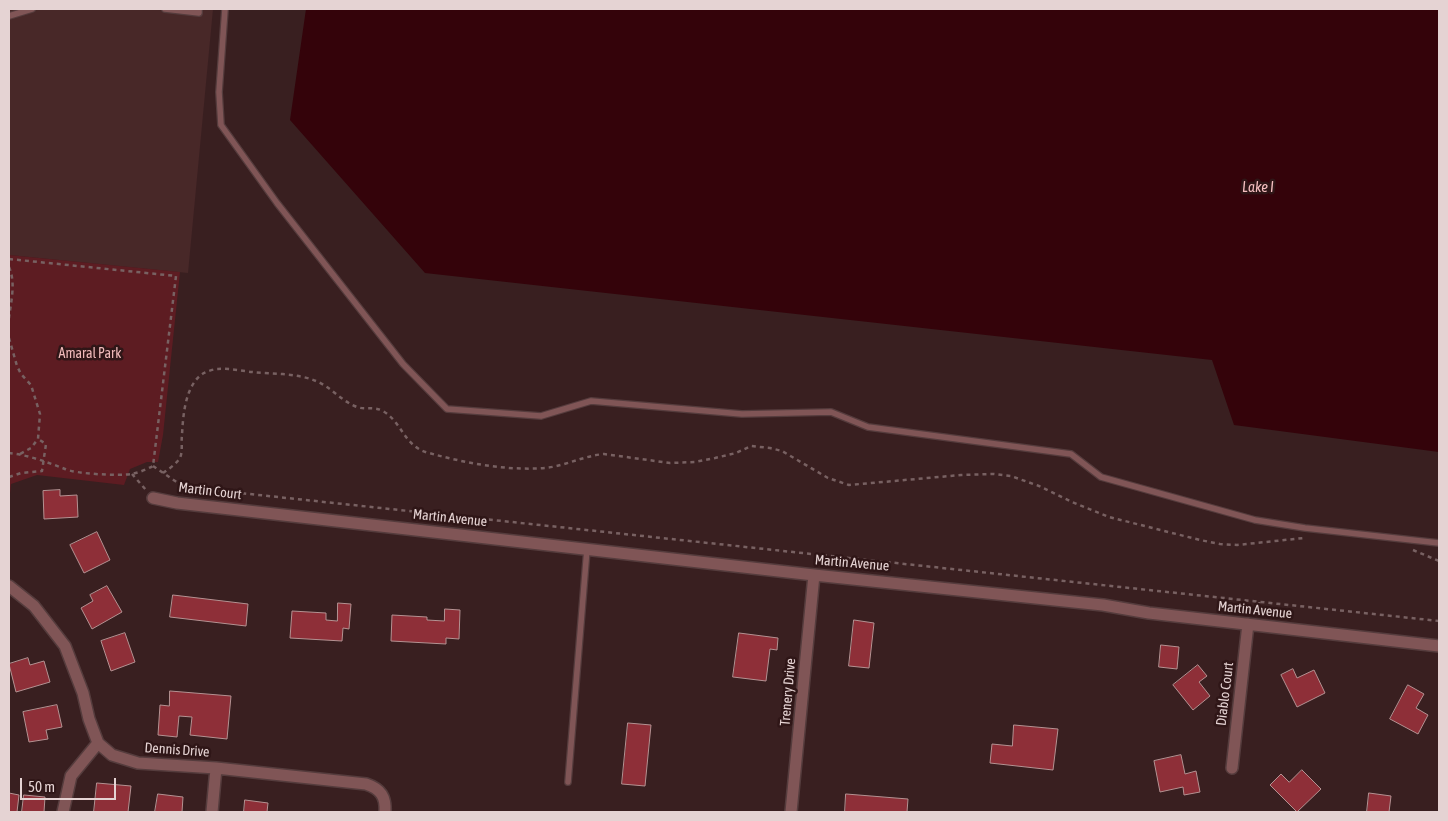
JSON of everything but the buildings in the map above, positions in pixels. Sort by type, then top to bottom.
[{"type":"street","name":"Martin Court","points":[[153,498],[177,503],[263,512]]},
{"type":"street","name":"Martin Avenue","points":[[263,512],[814,575],[1103,605],[1149,614],[1439,646]]},
{"type":"street","name":"Trenery Drive","points":[[791,812],[814,575]]},
{"type":"street","points":[[9,586],[34,606],[64,646],[83,693],[89,719],[98,743],[71,776],[63,812]]},
{"type":"street","name":"Diablo Court","points":[[1232,768],[1248,624]]},
{"type":"street","name":"Dennis Drive","points":[[98,743],[112,755],[138,763],[216,768],[366,784],[375,787],[382,793],[385,801],[385,812]]},
{"type":"street","points":[[212,812],[216,768]]},
{"type":"lane","points":[[9,16],[32,9]]},
{"type":"lane","points":[[165,9],[199,13],[199,9]]},
{"type":"lane","points":[[225,9],[219,92],[221,125],[277,203],[403,364],[447,410],[542,416],[591,401],[742,414],[832,412],[868,427],[1071,454],[1101,477],[1255,520],[1439,543]]},
{"type":"lane","points":[[568,782],[587,549]]},
{"type":"path","points":[[9,259],[176,276],[153,466]]},
{"type":"path","points":[[9,267],[12,291],[9,318]]},
{"type":"path","points":[[9,338],[16,366],[31,385],[40,414],[38,439],[31,448],[20,454]]},
{"type":"path","points":[[163,473],[180,458],[185,406],[196,379],[204,373],[220,368],[315,380],[354,406],[381,410],[394,421],[416,448],[427,453],[494,466],[545,468],[563,465],[593,455],[604,454],[670,463],[696,462],[729,455],[752,446],[759,446],[782,451],[828,478],[849,485],[994,474],[1011,476],[1039,486],[1109,517],[1206,542],[1237,545],[1305,538]]},
{"type":"path","points":[[9,477],[42,471],[46,444],[38,439]]},
{"type":"path","points":[[9,453],[20,454],[55,464],[66,470],[85,473],[132,474],[153,466]]},
{"type":"path","points":[[153,466],[184,487],[1439,622]]},
{"type":"path","points":[[132,474],[153,498]]},
{"type":"path","points":[[1406,547],[1439,562]]},
{"type":"shaded area","points":[[9,9],[213,9],[188,273],[9,255]]},
{"type":"green space","name":"Amaral Park","points":[[9,255],[180,272],[163,435],[158,462],[147,462],[130,469],[124,485],[37,475],[11,484],[9,503]]},
{"type":"water","name":"Lake I","points":[[306,9],[1439,9],[1439,452],[1234,425],[1212,360],[425,273],[290,120]]}]
